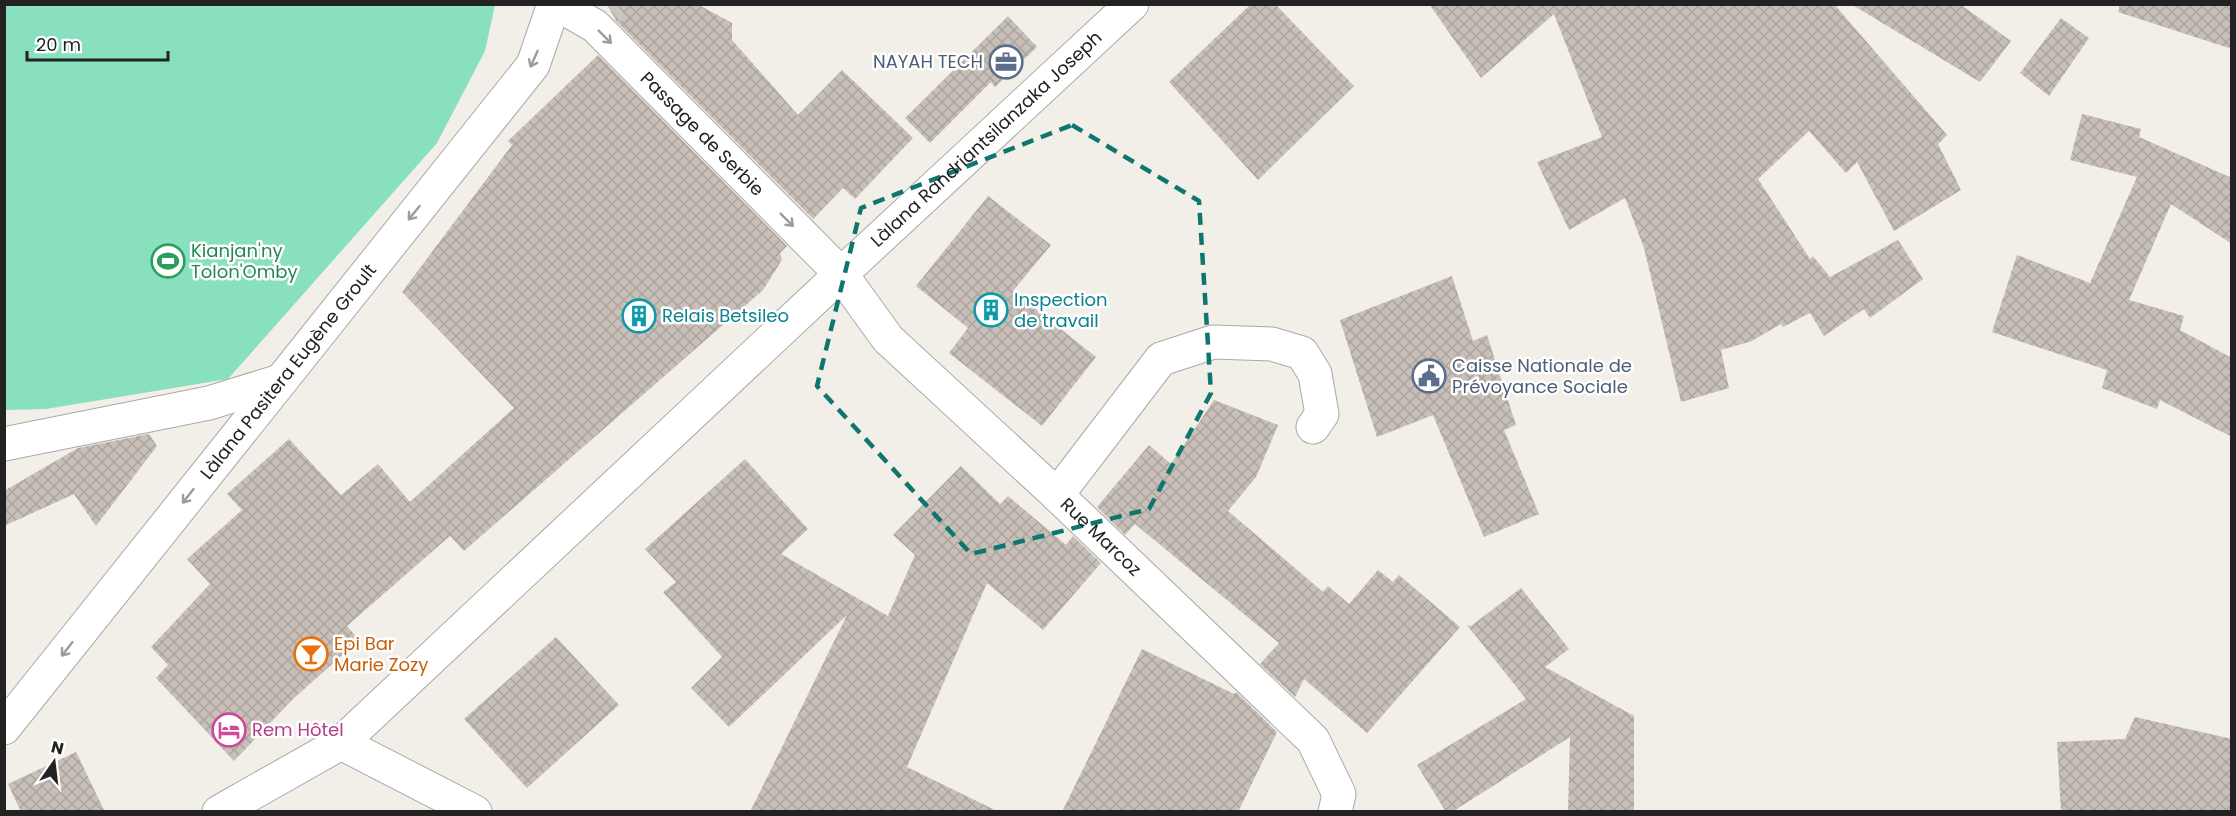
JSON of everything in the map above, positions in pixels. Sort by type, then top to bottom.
[{"type":"street","name":"Passage de Serbie","points":[[556,4],[595,26],[841,274]]},
{"type":"street","name":"Làlana Pasitera Eugène Groult","points":[[4,728],[533,65],[556,4]]},
{"type":"street","name":"Làlana Randriantsilanzaka Joseph","points":[[219,812],[341,743],[1132,4]]},
{"type":"street","name":"Rue Marcoz","points":[[841,274],[888,339],[1057,495],[1313,740],[1339,794],[1335,812]]},
{"type":"street","points":[[1057,495],[1161,359],[1213,342],[1272,344],[1302,353],[1315,374],[1322,414],[1312,427]]},
{"type":"street","points":[[4,444],[209,403],[280,381]]},
{"type":"street","points":[[341,743],[475,812]]},
{"type":"highlighted area","points":[[1072,125],[1199,201],[1211,393],[1149,509],[971,554],[817,386],[861,208]]},
{"type":"green space","name":"Kianjan'ny Tolon'Omby","points":[[4,5],[495,5],[485,51],[437,143],[228,379],[46,409],[5,410]]},
{"type":"building","points":[[607,4],[697,4],[732,23],[732,40],[798,115],[842,70],[913,138],[855,199],[843,188],[813,219],[616,21]]},
{"type":"building","points":[[1251,4],[1275,4],[1354,86],[1258,180],[1169,82]]},
{"type":"building","points":[[1429,4],[1834,4],[1947,135],[1938,144],[1961,190],[1894,231],[1857,162],[1846,173],[1809,131],[1758,179],[1810,259],[1813,256],[1830,277],[1898,240],[1923,279],[1870,318],[1864,309],[1824,336],[1810,313],[1783,327],[1781,324],[1752,341],[1721,350],[1729,388],[1681,402],[1644,248],[1625,198],[1569,230],[1537,162],[1602,137],[1554,14],[1481,78]]},
{"type":"building","points":[[1851,4],[1960,4],[2011,41],[1980,82]]},
{"type":"building","points":[[2120,4],[2232,4],[2232,49],[2118,12]]},
{"type":"building","points":[[1008,16],[1037,47],[995,87],[991,82],[930,143],[905,118]]},
{"type":"building","points":[[2061,18],[2089,38],[2049,96],[2020,73]]},
{"type":"building","points":[[598,55],[787,246],[780,253],[782,260],[763,290],[464,551],[450,536],[347,626],[359,640],[293,699],[234,761],[156,678],[168,665],[151,647],[210,584],[187,559],[242,510],[227,494],[289,439],[341,495],[378,464],[410,502],[514,408],[402,292],[512,145],[508,141]]},
{"type":"building","points":[[2082,114],[2141,129],[2139,137],[2232,178],[2232,244],[2171,204],[2129,300],[2184,316],[2180,330],[2232,358],[2232,437],[2160,400],[2157,409],[2102,388],[2107,370],[1992,332],[2017,255],[2090,283],[2137,177],[2070,160]]},
{"type":"building","name":"Inspection de travail","points":[[988,196],[1051,245],[1013,291],[1096,357],[1042,426],[949,353],[968,328],[916,286]]},
{"type":"building","name":"Caisse Nationale de Prévoyance Sociale","points":[[1452,276],[1473,341],[1487,335],[1516,425],[1504,430],[1539,514],[1484,537],[1433,415],[1377,437],[1340,320]]},
{"type":"building","points":[[1214,400],[1278,425],[1256,477],[1228,511],[1323,592],[1328,586],[1349,604],[1378,570],[1393,582],[1399,575],[1460,627],[1367,733],[1304,679],[1295,697],[1260,664],[1279,643],[1135,524],[1125,535],[1097,507],[1149,445],[1171,464]]},
{"type":"building","points":[[149,434],[157,446],[96,526],[74,494],[4,526],[4,491],[78,448]]},
{"type":"building","points":[[745,459],[808,529],[781,554],[888,616],[915,555],[893,535],[961,466],[1000,504],[1008,496],[1066,545],[1073,536],[1101,563],[1043,630],[987,583],[907,767],[999,812],[750,812],[847,615],[729,727],[691,688],[722,657],[663,592],[676,582],[645,549]]},
{"type":"building","points":[[1521,588],[1569,649],[1545,667],[1634,716],[1634,812],[1568,812],[1570,737],[1452,812],[1446,812],[1417,765],[1526,699],[1467,625],[1471,626]]},
{"type":"building","points":[[556,637],[619,705],[527,788],[464,719]]},
{"type":"building","points":[[1142,649],[1234,694],[1236,692],[1277,732],[1238,812],[1062,812]]},
{"type":"building","points":[[2135,717],[2232,739],[2232,812],[2061,812],[2057,742],[2125,739]]},
{"type":"building","points":[[76,752],[105,812],[21,812],[8,784]]},
{"type":"tunnel","points":[[610,9],[616,4]]},
{"type":"place","name":"NAYAH TECH","points":[[1006,62]]},
{"type":"place","name":"Kianjan'ny Tolon'Omby","points":[[168,261]]},
{"type":"place","name":"Inspection de travail","points":[[991,310]]},
{"type":"place","name":"Relais Betsileo","points":[[639,316]]},
{"type":"place","name":"Caisse Nationale de Prévoyance Sociale","points":[[1429,376]]},
{"type":"place","name":"Epi Bar Marie Zozy","points":[[311,654]]},
{"type":"place","name":"Rem Hôtel","points":[[229,730]]}]
